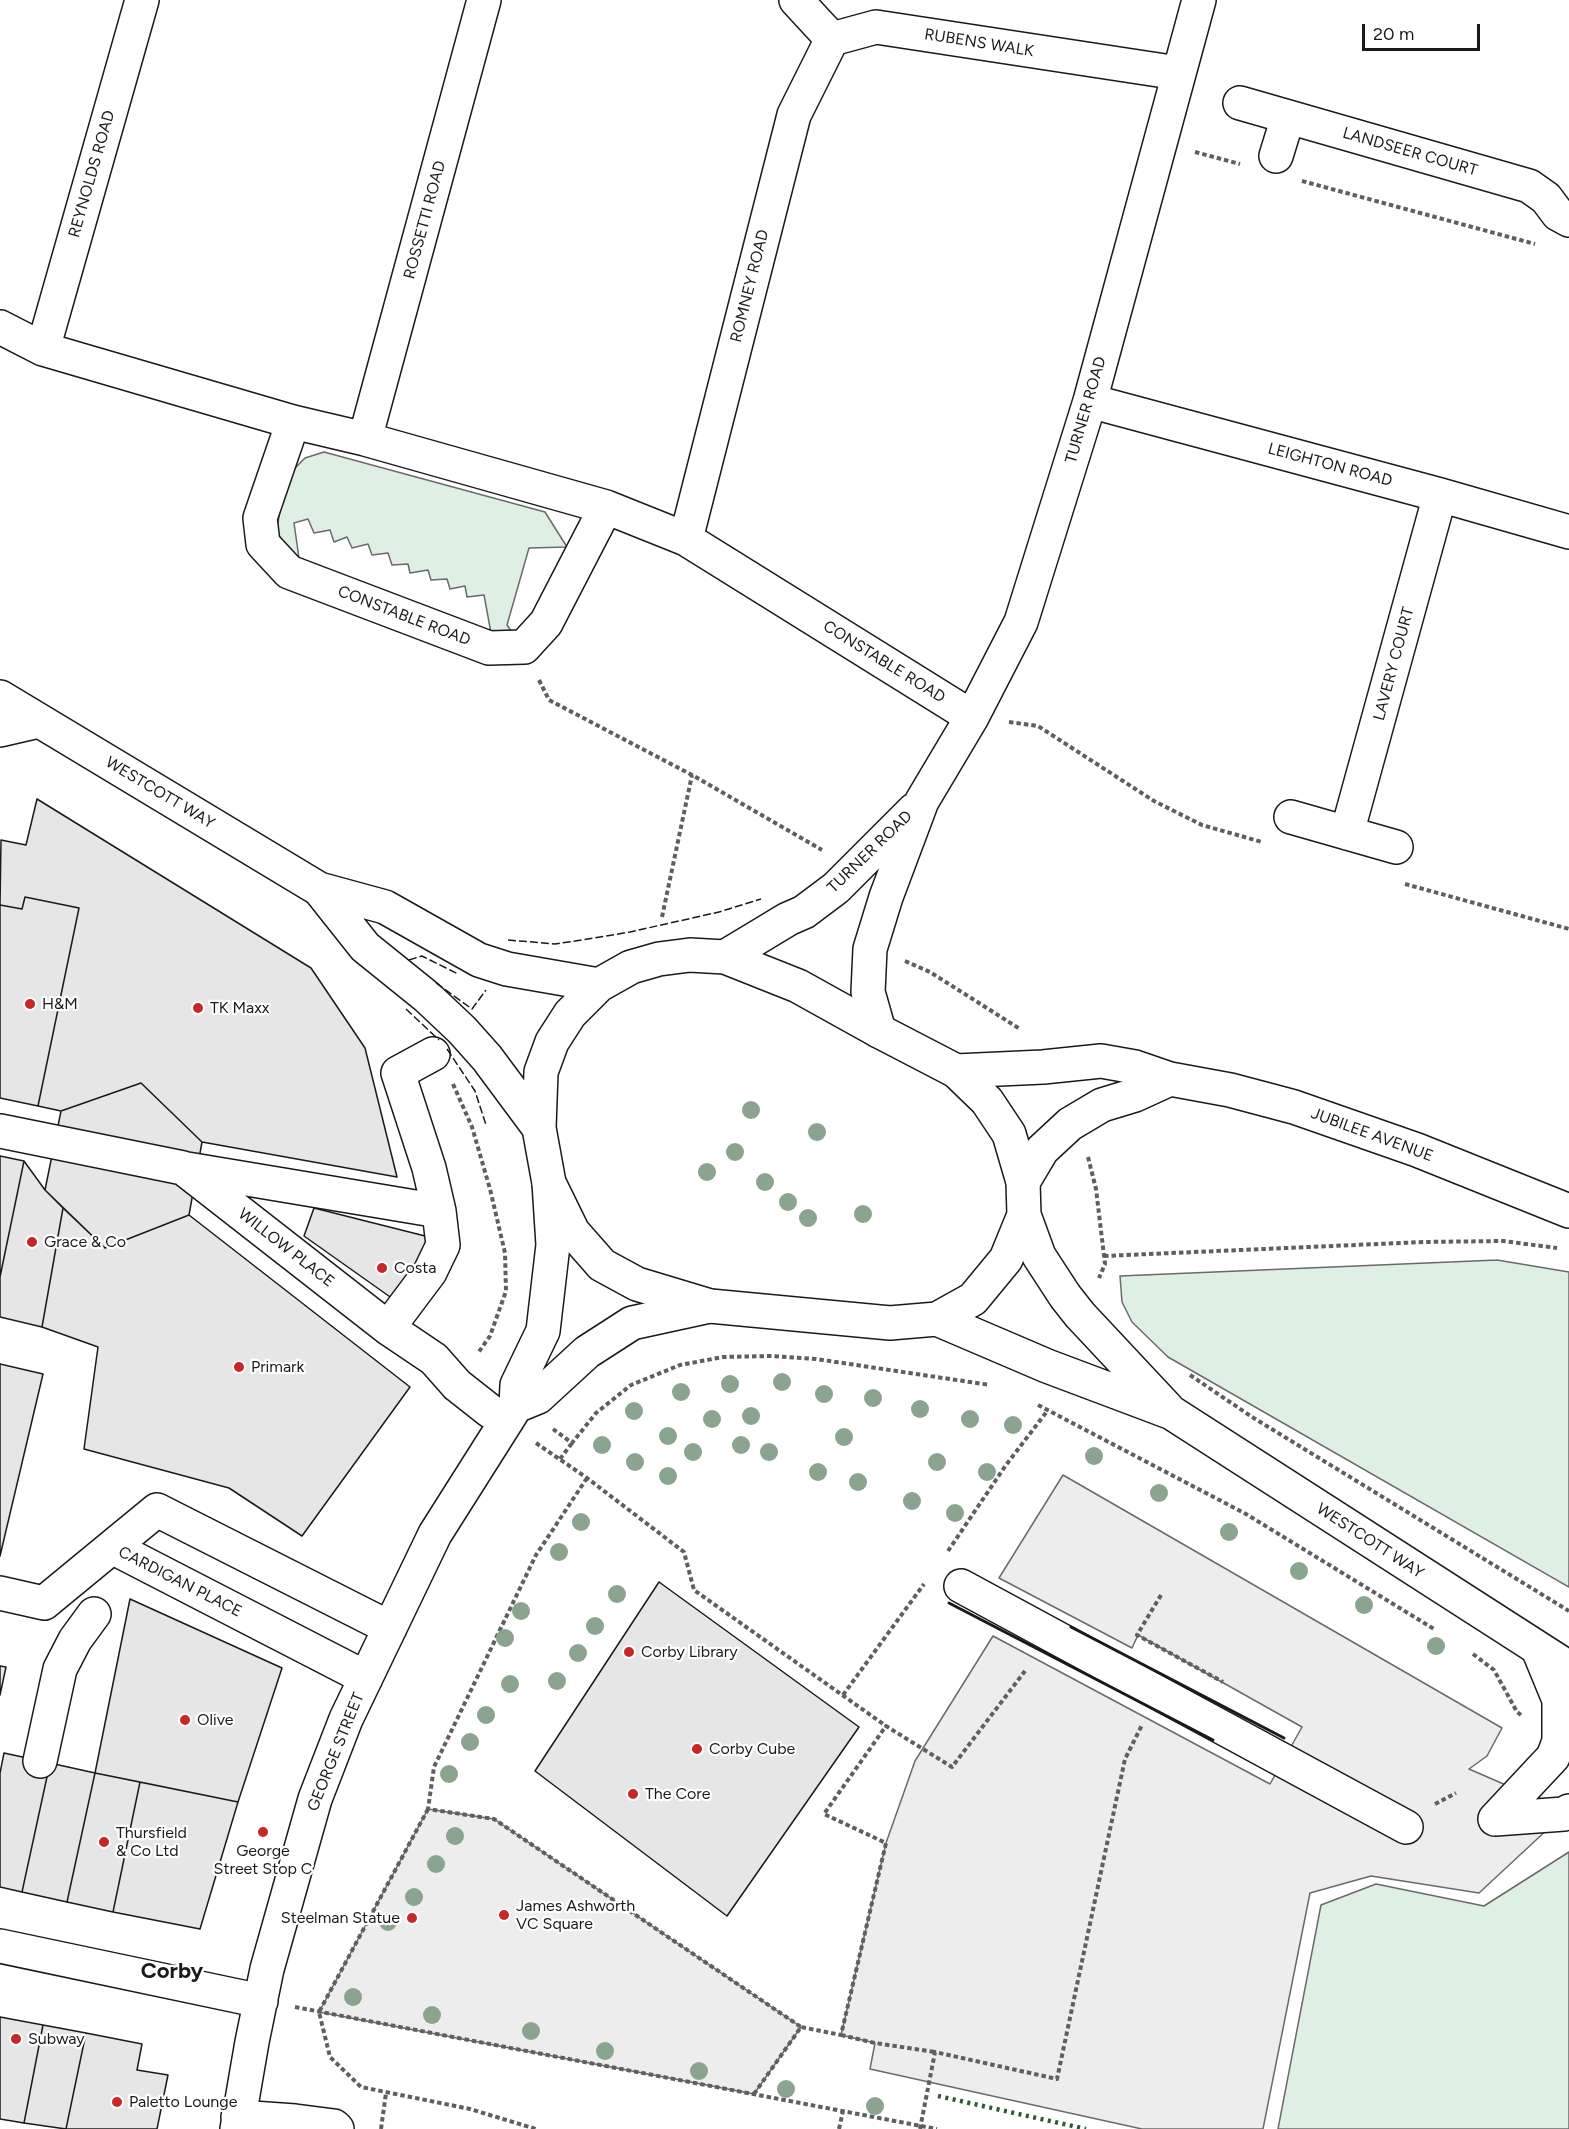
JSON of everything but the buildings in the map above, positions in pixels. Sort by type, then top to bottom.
[{"type":"main road","name":"REYNOLDS ROAD","points":[[43,349],[142,0]]},
{"type":"main road","name":"ROSSETTI ROAD","points":[[365,439],[484,0]]},
{"type":"main road","points":[[796,0],[832,39]]},
{"type":"main road","name":"TURNER ROAD","points":[[879,1031],[868,992],[870,949],[886,897],[922,801],[972,717],[1020,622],[1090,401],[1199,0]]},
{"type":"main road","name":"RUBENS WALK","points":[[832,39],[876,27],[1178,73]]},
{"type":"main road","name":"ROMNEY ROAD","points":[[686,539],[794,115],[832,39]]},
{"type":"main road","name":"LANDSEER COURT","points":[[1240,103],[1529,186],[1546,198],[1558,214],[1569,220]]},
{"type":"main road","points":[[1273,167],[1288,117]]},
{"type":"main road","name":"CONSTABLE ROAD","points":[[0,327],[43,349],[293,422],[365,439],[606,507],[686,539],[972,717]]},
{"type":"main road","name":"LEIGHTON ROAD","points":[[1090,401],[1569,532]]},
{"type":"main road","name":"CONSTABLE ROAD","points":[[293,422],[260,518],[263,544],[289,572],[489,648],[524,647]]},
{"type":"main road","name":"LAVERY COURT","points":[[1347,833],[1440,495]]},
{"type":"main road","points":[[524,647],[546,623],[606,507]]},
{"type":"main road","name":"WESTCOTT WAY","points":[[0,697],[319,889],[385,907],[479,960],[507,969],[599,985]]},
{"type":"main road","points":[[0,730],[39,721]]},
{"type":"main road","name":"TURNER ROAD","points":[[725,957],[788,919],[804,912],[836,888],[922,801]]},
{"type":"main road","points":[[1291,817],[1396,847]]},
{"type":"main road","name":"WESTCOTT WAY","points":[[319,889],[364,947],[427,997],[462,1030],[487,1058],[539,1128]]},
{"type":"main road","points":[[690,955],[725,957],[798,986],[956,1071],[987,1101],[1009,1134],[1023,1182],[1024,1215],[1006,1259],[973,1299],[937,1319],[890,1323],[710,1306],[637,1284],[602,1265],[573,1232],[549,1183],[539,1128],[541,1072],[552,1042],[570,1014],[599,985],[631,967],[659,959],[690,955]]},
{"type":"main road","name":"JUBILEE AVENUE","points":[[956,1071],[1043,1067],[1101,1061],[1135,1066],[1170,1079],[1230,1090],[1294,1107],[1417,1150],[1569,1210]]},
{"type":"main road","points":[[388,1328],[430,1272],[444,1245],[429,1168],[398,1073],[442,1065]]},
{"type":"main road","points":[[1023,1182],[1042,1150],[1070,1124],[1102,1105],[1135,1095],[1170,1079]]},
{"type":"main road","name":"WILLOW PLACE","points":[[0,1131],[183,1168],[439,1211]]},
{"type":"main road","name":"WILLOW PLACE","points":[[183,1168],[388,1328],[434,1359],[457,1385],[503,1408]]},
{"type":"main road","name":"GEORGE STREET","points":[[238,2123],[267,1969],[315,1799],[346,1719],[435,1534],[503,1408],[518,1385],[543,1330],[553,1245],[549,1183]]},
{"type":"main road","name":"WESTCOTT WAY","points":[[1024,1215],[1039,1256],[1065,1296],[1172,1413]]},
{"type":"main road","points":[[503,1408],[538,1397],[586,1352],[632,1323],[710,1306]]},
{"type":"main road","name":"WESTCOTT WAY","points":[[937,1319],[1047,1366],[1172,1413],[1569,1668]]},
{"type":"main road","points":[[112,1547],[157,1510],[390,1628]]},
{"type":"main road","name":"CARDIGAN PLACE","points":[[0,1593],[44,1603],[112,1547],[366,1678]]},
{"type":"main road","points":[[40,1761],[60,1669],[75,1640],[103,1623],[65,1585]]},
{"type":"main road","points":[[961,1586],[1406,1827]]},
{"type":"main road","points":[[1538,1649],[1559,1700],[1560,1741],[1553,1757],[1495,1819],[1564,1814],[1569,1811]]},
{"type":"main road","points":[[0,1946],[261,2001]]},
{"type":"main road","points":[[238,2123],[295,2121],[334,2126],[337,2129]]},
{"type":"path","points":[[1159,144],[1273,167],[1546,247]]},
{"type":"path","points":[[524,647],[549,700],[692,775],[823,851]]},
{"type":"path","points":[[662,918],[692,775]]},
{"type":"path","points":[[897,957],[930,972],[1026,1033]]},
{"type":"path","points":[[442,1065],[472,1127],[505,1253],[506,1291],[490,1336],[477,1354]]},
{"type":"path","points":[[1086,1152],[1096,1189],[1104,1256],[1423,1242],[1503,1241],[1561,1249]]},
{"type":"path","points":[[560,1459],[596,1413],[631,1385],[680,1365],[723,1358],[772,1356],[816,1359],[999,1386]]},
{"type":"path","points":[[1182,1370],[1252,1417],[1569,1611]]},
{"type":"path","points":[[1037,1405],[1246,1514],[1440,1632]]},
{"type":"path","points":[[946,1555],[957,1535],[1047,1410]]},
{"type":"path","points":[[548,1426],[572,1443]]},
{"type":"path","points":[[528,1437],[587,1478],[684,1552],[694,1590],[886,1726],[952,1767],[1025,1671]]},
{"type":"path","points":[[534,2129],[470,2109],[361,2087],[330,2057],[319,2012],[428,1809],[434,1767],[536,1554],[587,1478]]},
{"type":"path","points":[[1161,1595],[1137,1635],[1230,1686]]},
{"type":"path","points":[[843,1695],[901,1613]]},
{"type":"path","points":[[1470,1651],[1494,1670],[1517,1712],[1523,1717]]},
{"type":"path","points":[[428,1809],[494,1819],[801,2027],[875,2043],[935,2052],[1057,2079],[1125,1759],[1146,1718]]},
{"type":"path","points":[[841,2035],[886,1843],[824,1814],[886,1726]]},
{"type":"path","points":[[1433,1805],[1456,1793]]},
{"type":"path","points":[[261,2001],[937,2129]]},
{"type":"path","points":[[754,2094],[801,2027]]},
{"type":"path","points":[[920,2127],[935,2052]]},
{"type":"path","points":[[381,2129],[386,2093]]},
{"type":"path","points":[[839,2129],[843,2111]]},
{"type":"green space","points":[[324,452],[545,512],[567,547],[529,548],[507,625],[518,641],[491,633],[484,595],[467,597],[465,586],[450,589],[447,579],[431,580],[428,570],[410,573],[408,564],[392,565],[388,553],[372,555],[368,544],[352,548],[347,537],[334,542],[330,530],[314,533],[308,519],[294,523],[299,558],[283,545],[277,530],[282,497],[293,470],[305,458]]},
{"type":"green space","points":[[1497,1260],[1569,1272],[1569,1587],[1168,1357],[1132,1322],[1122,1302],[1120,1276]]},
{"type":"green space","points":[[1569,1852],[1569,2129],[1278,2129],[1321,1905],[1376,1884],[1484,1906]]},
{"type":"shaded area","points":[[1063,1475],[1502,1728],[1487,1756],[1469,1769],[1522,1792],[1564,1814],[1479,1893],[1371,1876],[1310,1893],[1263,2129],[1142,2129],[870,2069],[875,2043],[841,2035],[886,1843],[915,1761],[993,1636],[1270,1784],[1302,1727],[1138,1635],[1132,1648],[999,1578]]},
{"type":"shaded area","name":"James Ashworth VC Square","points":[[428,1809],[494,1819],[801,2027],[754,2094],[319,2012]]},
{"type":"hedge","points":[[938,2096],[1086,2129]]},
{"type":"fence","points":[[508,940],[555,944],[582,940],[719,912],[761,899]]},
{"type":"fence","points":[[409,960],[422,956],[458,974]]},
{"type":"fence","points":[[436,983],[472,1009],[486,990]]},
{"type":"fence","points":[[406,1009],[439,1040]]},
{"type":"fence","points":[[447,1049],[475,1091],[486,1125]]},
{"type":"wall","points":[[949,1603],[1213,1740]]},
{"type":"wall","points":[[1071,1627],[1284,1738]]},
{"type":"place","name":"H&M","points":[[30,1004]]},
{"type":"place","name":"TK Maxx","points":[[198,1008]]},
{"type":"place","name":"Grace & Co","points":[[32,1242]]},
{"type":"place","name":"Costa","points":[[382,1268]]},
{"type":"place","name":"Primark","points":[[239,1367]]},
{"type":"place","name":"Corby Library","points":[[629,1652]]},
{"type":"place","name":"Olive","points":[[185,1720]]},
{"type":"place","name":"Corby Cube","points":[[697,1749]]},
{"type":"place","name":"The Core","points":[[633,1794]]},
{"type":"place","name":"George Street Stop C","points":[[263,1832]]},
{"type":"place","name":"Thursfield & Co Ltd","points":[[104,1842]]},
{"type":"place","name":"James Ashworth VC Square","points":[[504,1915]]},
{"type":"place","name":"Steelman Statue","points":[[412,1918]]},
{"type":"place","name":"Subway","points":[[16,2039]]},
{"type":"place","name":"Paletto Lounge","points":[[117,2102]]},
{"type":"district","name":"Corby","points":[[172,1972]]}]
